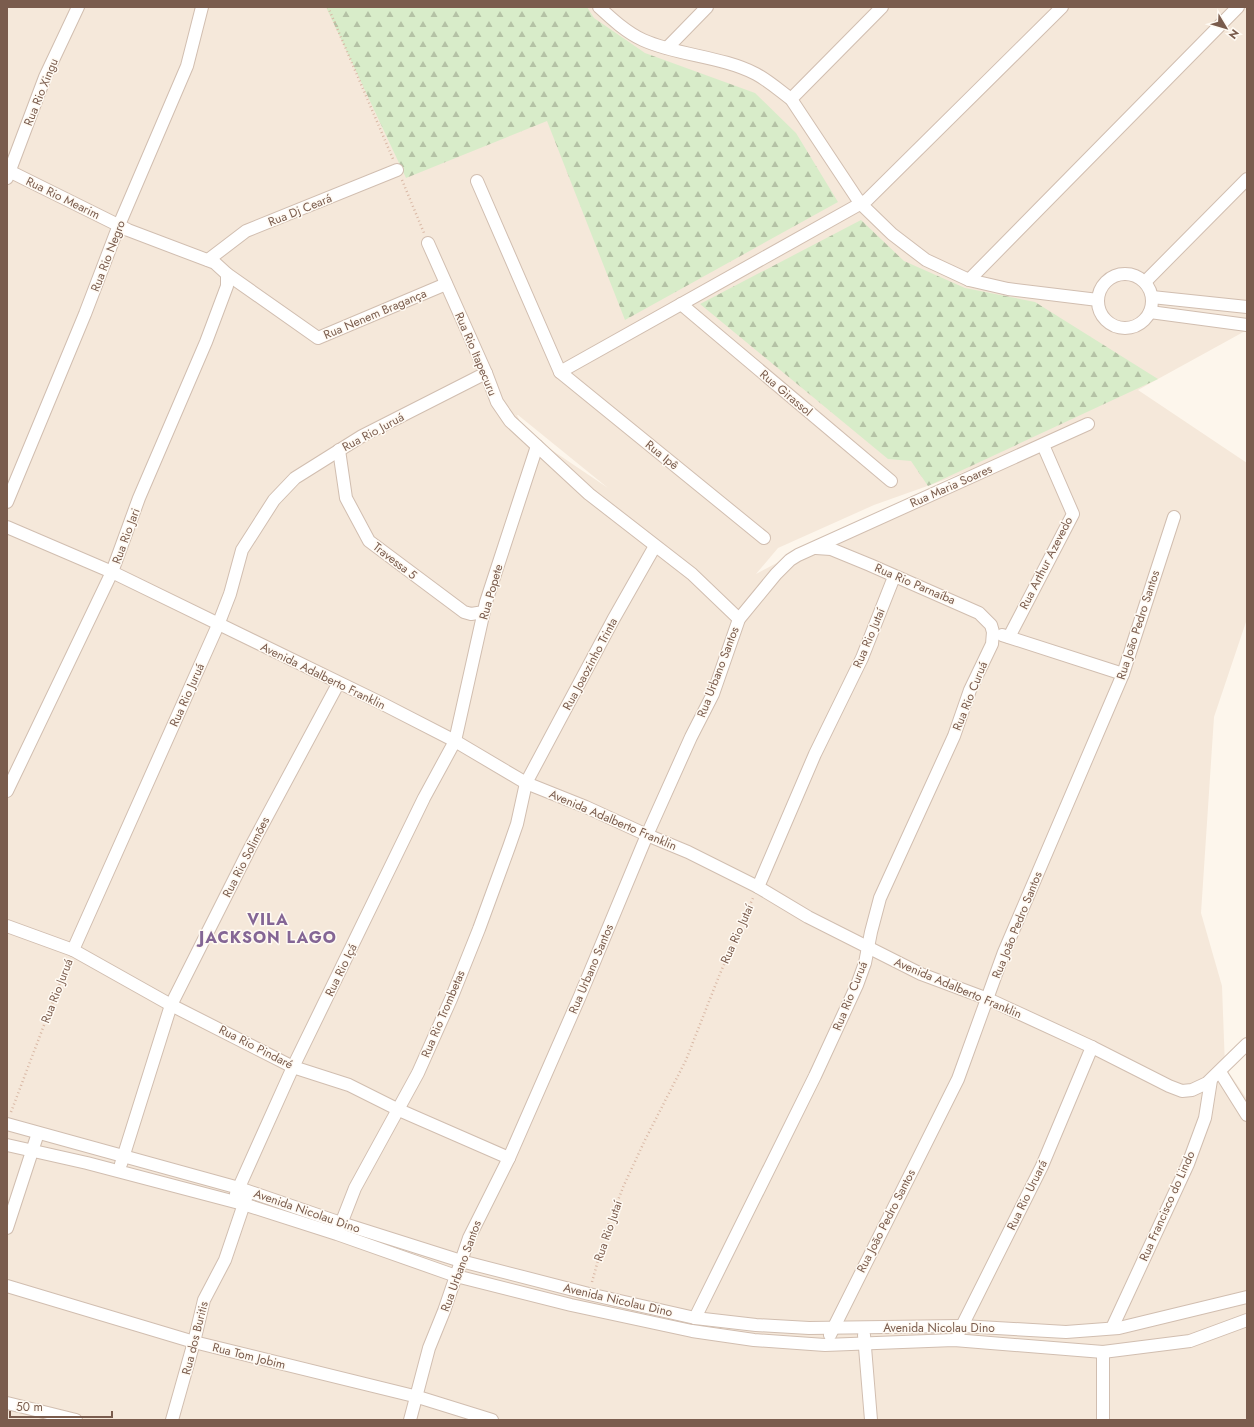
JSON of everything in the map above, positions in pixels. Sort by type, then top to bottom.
[{"type":"street","name":"Rua Rio Xingu","points":[[8,173],[45,77],[78,7]]},
{"type":"street","name":"Rua Rio Negro","points":[[7,502],[86,314],[119,226],[187,66],[202,7]]},
{"type":"street","points":[[599,7],[615,23],[635,35],[667,48],[727,63],[756,74],[791,100],[860,203],[892,234],[926,260],[969,280],[1008,289],[1098,300]]},
{"type":"street","points":[[667,48],[707,7]]},
{"type":"street","points":[[791,100],[882,7]]},
{"type":"street","points":[[477,181],[560,372],[860,203],[868,200],[1062,7]]},
{"type":"street","points":[[969,280],[1238,7]]},
{"type":"street","name":"Rua Dj Ceará","points":[[208,260],[246,231],[397,170]]},
{"type":"street","name":"Rua Rio Mearim","points":[[8,173],[119,226],[168,247],[208,260],[220,266],[227,274]]},
{"type":"street","points":[[1145,282],[1247,178]]},
{"type":"street","name":"Rua Rio Itapecuru","points":[[428,243],[486,372],[497,402],[504,413],[589,494],[692,574],[738,619]]},
{"type":"street","name":"Rua Nenem Bragança","points":[[227,274],[318,338],[446,284]]},
{"type":"street","name":"Rua Rio Jari","points":[[7,791],[112,572],[139,498],[208,335],[227,286],[227,274]]},
{"type":"street","points":[[1122,274],[1131,274],[1145,282],[1152,297],[1150,312],[1142,323],[1136,326],[1129,328],[1116,327],[1109,324],[1100,313],[1098,300],[1100,291],[1105,283],[1113,277],[1122,274]]},
{"type":"street","points":[[1152,297],[1247,307]]},
{"type":"street","name":"Rua Girassol","points":[[681,304],[891,481]]},
{"type":"street","points":[[1150,312],[1247,325]]},
{"type":"street","name":"Rua Rio Juruá","points":[[73,950],[218,626],[230,594],[242,550],[256,525],[274,500],[295,478],[339,450],[486,372]]},
{"type":"street","name":"Rua Ipê","points":[[560,372],[764,538]]},
{"type":"street","name":"Rua Maria Soares","points":[[815,548],[1088,424]]},
{"type":"street","name":"Rua Arthur Azevedo","points":[[1009,637],[1073,514],[1043,445]]},
{"type":"street","name":"Rua Popete","points":[[455,741],[486,602],[538,446]]},
{"type":"street","name":"Travessa 5","points":[[339,450],[346,498],[369,541],[464,612],[471,614],[484,612]]},
{"type":"street","name":"Rua João Pedro Santos","points":[[825,1345],[958,1079],[1004,952],[1123,674],[1174,516]]},
{"type":"street","name":"Avenida Adalberto Franklin","points":[[7,527],[112,572],[218,626],[455,741],[526,783],[586,807],[688,852],[758,887],[808,917],[921,974],[988,999],[1169,1086],[1182,1090],[1192,1090],[1210,1080],[1220,1072],[1247,1044]]},
{"type":"street","name":"Rua Joaozinho Trinta","points":[[526,783],[655,546]]},
{"type":"street","name":"Rua Rio Parnaíba","points":[[815,548],[831,549],[979,613],[991,625],[993,632]]},
{"type":"street","name":"Rua Urbano Santos","points":[[410,1420],[418,1397],[429,1348],[469,1238],[509,1158],[580,996],[647,835],[712,694],[738,619],[790,560],[815,548]]},
{"type":"street","name":"Rua Rio Jutaí","points":[[758,887],[815,754],[862,658],[894,577]]},
{"type":"street","points":[[993,632],[1123,674]]},
{"type":"street","name":"Rua Rio Curuá","points":[[695,1318],[815,1076],[857,985],[865,963],[880,898],[954,736],[981,665],[992,644],[993,632]]},
{"type":"street","name":"Rua Rio Solimões","points":[[119,1172],[122,1156],[171,1005],[250,848],[338,684]]},
{"type":"street","name":"Rua Rio Içá","points":[[238,1203],[293,1067],[421,805],[455,741]]},
{"type":"street","name":"Rua Rio Trombetas","points":[[339,1229],[355,1188],[418,1073],[451,999],[479,929],[517,824],[526,783]]},
{"type":"street","name":"Rua Rio Pindaré","points":[[7,926],[73,950],[171,1005],[293,1067],[350,1086],[399,1110],[509,1158]]},
{"type":"street","name":"Rua Rio Uruará","points":[[954,1340],[1042,1166],[1092,1048]]},
{"type":"street","points":[[1220,1072],[1247,1115]]},
{"type":"street","name":"Rua Francisco do Lindo","points":[[1112,1328],[1188,1164],[1204,1118],[1210,1080]]},
{"type":"street","name":"Avenida Nicolau Dino","points":[[8,1120],[38,1133],[244,1189],[456,1276],[571,1305],[692,1331],[754,1340],[825,1345],[954,1340],[1104,1352],[1190,1341],[1247,1320]]},
{"type":"street","points":[[7,1228],[38,1133]]},
{"type":"street","name":"Avenida Nicolau Dino","points":[[7,1144],[32,1152],[88,1163],[589,1294],[695,1318],[756,1325],[834,1328],[962,1326],[1066,1332],[1112,1328],[1247,1297]]},
{"type":"street","name":"Rua dos Buritis","points":[[172,1420],[204,1300],[225,1260],[238,1203]]},
{"type":"street","name":"Rua Tom Jobim","points":[[7,1286],[194,1342],[418,1397],[492,1420]]},
{"type":"street","points":[[864,1328],[864,1344],[871,1420]]},
{"type":"street","points":[[1103,1420],[1104,1352]]},
{"type":"street","points":[[7,1403],[76,1420]]},
{"type":"path","points":[[328,7],[428,243]]},
{"type":"path","name":"Rua Rio Jutaí","points":[[589,1294],[607,1228],[624,1185],[686,1060],[719,976],[758,887]]},
{"type":"path","name":"Rua Rio Juruá","points":[[8,1120],[73,950]]},
{"type":"shaded area","name":"VILA JACKSON LAGO","points":[[7,7],[1247,7],[1247,330],[1138,390],[1247,463],[1247,619],[1214,717],[1201,913],[1222,986],[1225,1067],[1247,1099],[1247,1420],[7,1420]],"holes":[[[518,415],[608,488],[525,432]],[[1011,453],[950,487],[847,526],[756,574],[778,548],[874,505],[947,479]]]},
{"type":"green space","points":[[326,7],[587,7],[594,18],[645,53],[755,93],[796,133],[838,202],[625,320],[547,121],[406,178]]},
{"type":"green space","points":[[861,220],[904,261],[965,288],[1035,302],[1158,379],[928,486],[911,461],[888,459],[700,304]]},
{"type":"district","name":"VILA JACKSON LAGO","points":[[268,928]]}]
